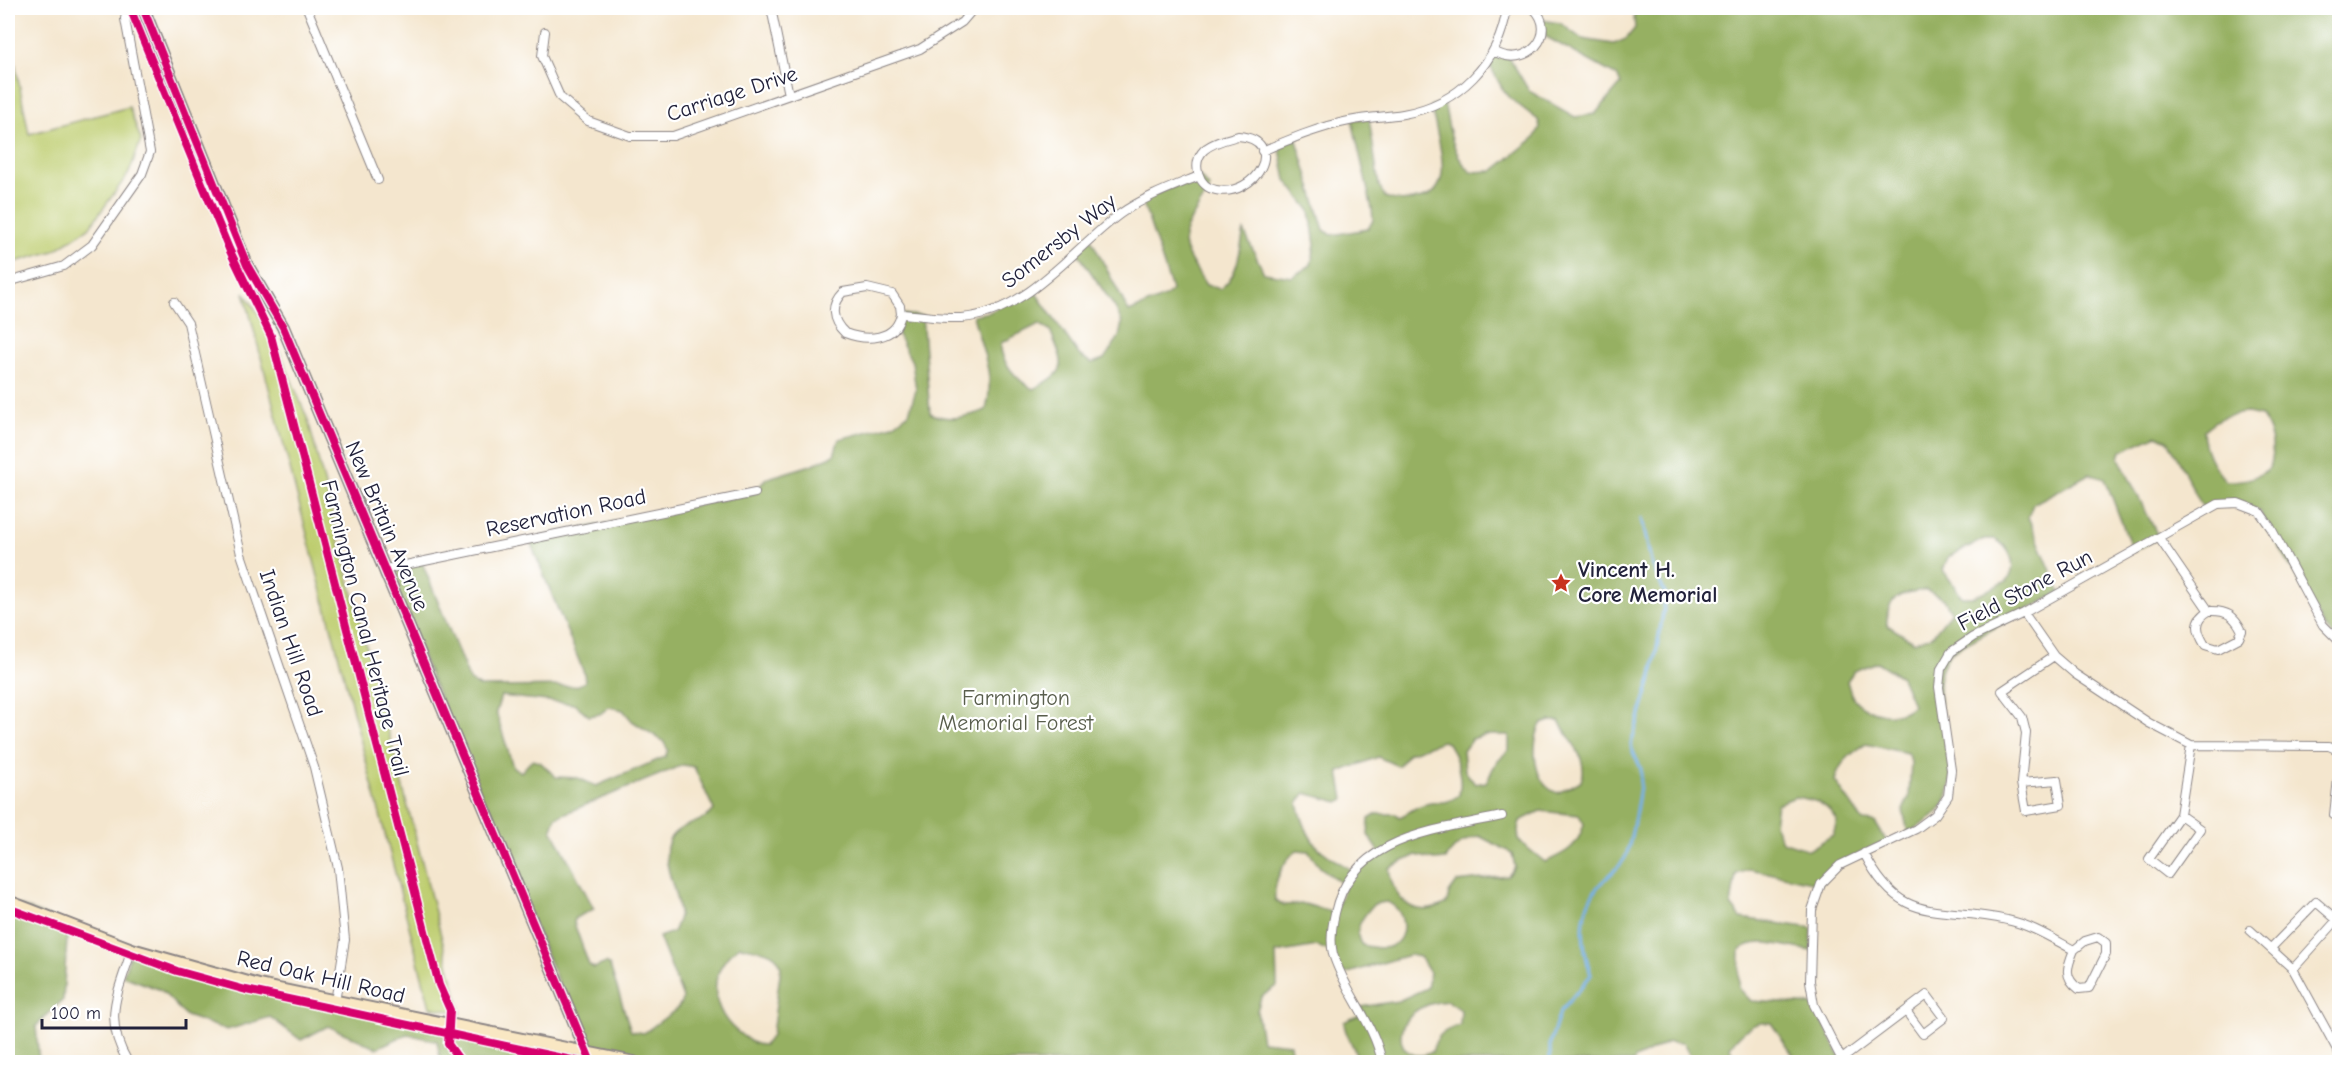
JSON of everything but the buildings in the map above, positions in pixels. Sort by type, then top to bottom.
[{"type":"street","points":[[8,282],[64,266],[92,245],[142,174],[150,152],[125,19],[127,8]]},
{"type":"street","name":"New Britain Avenue","points":[[143,8],[247,265],[283,327],[589,1058]]},
{"type":"street","points":[[307,8],[378,180]]},
{"type":"street","points":[[771,8],[772,23],[789,95]]},
{"type":"street","name":"Carriage Drive","points":[[545,32],[542,56],[560,97],[588,121],[630,135],[673,136],[920,49],[962,22],[974,8]]},
{"type":"street","points":[[1262,151],[1333,124],[1401,114],[1431,106],[1465,86],[1482,70],[1494,51],[1507,8]]},
{"type":"street","points":[[1494,51],[1509,57],[1519,57],[1535,48],[1542,30],[1541,20],[1533,8]]},
{"type":"street","points":[[1246,137],[1258,144],[1262,151],[1263,167],[1253,180],[1244,184],[1218,191],[1210,188],[1199,176],[1197,169],[1201,154],[1220,141],[1246,137]]},
{"type":"street","name":"Somersby Way","points":[[901,314],[961,318],[990,312],[1039,285],[1134,205],[1199,176]]},
{"type":"street","points":[[867,288],[892,294],[900,306],[901,314],[900,322],[889,334],[871,337],[844,333],[834,320],[833,311],[838,297],[843,292],[867,288]]},
{"type":"street","name":"Indian Hill Road","points":[[174,302],[188,323],[241,554],[314,767],[338,868],[345,940],[335,1002]]},
{"type":"street","name":"Reservation Road","points":[[386,569],[755,493]]},
{"type":"street","name":"Field Stone Run","points":[[1842,1061],[1814,1005],[1810,981],[1812,910],[1821,884],[1840,865],[1916,829],[1935,815],[1948,796],[1951,770],[1939,687],[1941,669],[1951,652],[1973,637],[2024,612],[2218,504],[2238,502],[2259,511],[2271,528],[2323,625],[2340,642]]},
{"type":"street","points":[[2159,538],[2210,611]]},
{"type":"street","points":[[2210,611],[2227,612],[2236,619],[2242,631],[2239,638],[2218,649],[2205,645],[2197,629],[2199,620],[2210,611]]},
{"type":"street","points":[[2024,612],[2054,656],[2075,674],[2149,723],[2191,745],[2329,746],[2340,750]]},
{"type":"street","points":[[2021,783],[2057,780],[2061,805],[2026,811],[2021,783],[2026,734],[2022,717],[2002,692],[2054,656]]},
{"type":"street","points":[[2180,815],[2200,829],[2168,874],[2149,859],[2180,815],[2191,745]]},
{"type":"street","points":[[2334,815],[2340,760]]},
{"type":"street","points":[[1382,1062],[1368,1021],[1341,975],[1332,952],[1332,927],[1338,900],[1348,879],[1367,859],[1389,844],[1416,835],[1502,816]]},
{"type":"street","points":[[1864,853],[1877,879],[1892,894],[1911,905],[1931,911],[1976,913],[2010,920],[2074,950]]},
{"type":"street","name":"Red Oak Hill Road","points":[[8,901],[132,949],[248,982],[589,1058],[634,1062]]},
{"type":"street","points":[[2271,948],[2316,902],[2337,920],[2293,969]]},
{"type":"street","points":[[2250,930],[2293,969],[2340,1055]]},
{"type":"street","points":[[2098,937],[2106,944],[2106,954],[2089,988],[2079,989],[2069,982],[2066,970],[2074,950],[2085,941],[2098,937]]},
{"type":"street","points":[[128,1062],[120,1049],[112,1024],[115,1001],[132,949]]},
{"type":"street","points":[[1842,1061],[1906,1011],[1927,995],[1944,1018],[1923,1034],[1906,1011]]},
{"type":"green space","name":"Farmington Memorial Forest","points":[[1633,8],[2339,8],[2339,642],[2323,625],[2259,511],[2238,503],[2218,504],[2205,512],[2168,440],[2157,435],[2121,451],[2119,458],[2159,538],[2133,552],[2105,479],[2089,474],[2033,504],[2028,517],[2060,592],[1951,652],[1945,662],[1939,684],[1948,742],[1950,782],[1946,799],[1935,815],[1908,833],[1903,810],[1909,797],[1911,762],[1907,753],[1866,744],[1846,759],[1835,781],[1863,821],[1875,822],[1887,842],[1840,865],[1821,884],[1750,869],[1736,874],[1731,905],[1741,918],[1812,928],[1811,951],[1764,943],[1755,943],[1740,950],[1739,988],[1751,1001],[1814,1005],[1843,1062],[1798,1062],[1771,1023],[1764,1023],[1748,1028],[1730,1046],[1734,1062],[1693,1062],[1683,1043],[1668,1042],[1635,1059],[1634,1062],[1357,1062],[1344,1022],[1364,1013],[1360,1007],[1398,1001],[1427,988],[1430,973],[1420,957],[1409,955],[1341,975],[1332,952],[1317,946],[1276,953],[1277,986],[1261,997],[1257,1011],[1262,1041],[1290,1044],[1291,1051],[1280,1055],[1279,1062],[634,1062],[588,1054],[386,569],[421,560],[470,681],[480,687],[576,686],[585,682],[584,673],[529,539],[755,493],[765,479],[811,465],[834,455],[839,439],[893,425],[909,413],[916,390],[912,362],[895,329],[901,314],[922,316],[930,413],[937,416],[951,418],[986,410],[989,397],[988,373],[973,315],[990,312],[1033,289],[1080,356],[1092,363],[1104,359],[1119,337],[1122,323],[1116,309],[1077,252],[1091,239],[1129,312],[1167,296],[1172,290],[1142,200],[1199,176],[1210,188],[1187,228],[1184,245],[1206,285],[1220,289],[1231,277],[1237,263],[1244,231],[1264,273],[1292,277],[1311,265],[1315,245],[1310,211],[1286,180],[1279,144],[1296,137],[1324,230],[1332,235],[1368,229],[1373,220],[1372,209],[1352,120],[1369,118],[1379,186],[1385,197],[1401,201],[1418,199],[1431,194],[1438,186],[1442,175],[1440,147],[1431,106],[1444,101],[1455,149],[1471,172],[1493,171],[1535,137],[1540,127],[1538,120],[1511,99],[1502,88],[1488,62],[1494,51],[1509,57],[1529,91],[1575,117],[1595,114],[1621,84],[1617,76],[1541,34],[1541,20],[1560,23],[1582,39],[1614,44],[1626,39],[1635,28]],"holes":[[[1039,324],[1050,330],[1059,351],[1061,366],[1054,377],[1033,389],[1016,376],[1003,357],[1001,343]],[[2248,413],[2261,416],[2265,423],[2272,441],[2272,454],[2269,468],[2259,475],[2244,480],[2226,481],[2210,458],[2203,431],[2213,422],[2229,415]],[[1984,539],[1995,539],[2000,542],[2011,557],[2012,569],[2007,581],[1973,597],[1962,597],[1943,570],[1948,557]],[[1926,590],[1944,599],[1951,612],[1932,636],[1914,642],[1887,625],[1887,616],[1892,602],[1903,595]],[[1877,662],[1901,677],[1913,705],[1900,713],[1883,714],[1866,709],[1854,699],[1847,681],[1854,671]],[[501,696],[575,704],[589,716],[600,714],[609,707],[623,710],[632,721],[663,741],[668,750],[665,757],[596,786],[578,778],[556,777],[540,762],[532,760],[521,772],[513,767],[496,712]],[[1559,721],[1581,758],[1583,766],[1581,781],[1558,793],[1550,789],[1543,782],[1539,773],[1535,742],[1541,724]],[[1485,735],[1509,735],[1509,750],[1497,761],[1486,782],[1475,784],[1465,771],[1463,751],[1472,739]],[[1442,741],[1448,743],[1458,768],[1459,795],[1446,802],[1422,805],[1399,817],[1396,814],[1377,814],[1369,819],[1368,835],[1379,851],[1355,872],[1332,858],[1311,839],[1298,804],[1305,793],[1339,802],[1344,799],[1339,772],[1378,757],[1398,766],[1409,753]],[[683,765],[694,767],[714,810],[710,815],[675,832],[667,846],[667,865],[679,917],[673,932],[659,937],[683,998],[678,1008],[644,1033],[631,1031],[610,966],[606,963],[594,968],[589,965],[574,923],[575,918],[594,909],[552,829],[556,817]],[[1795,797],[1809,799],[1820,803],[1833,815],[1837,821],[1833,835],[1809,850],[1782,841],[1774,824],[1777,804]],[[1540,811],[1579,815],[1584,824],[1575,844],[1545,862],[1519,841],[1520,821]],[[1479,836],[1512,853],[1515,867],[1508,876],[1457,882],[1449,893],[1447,903],[1436,908],[1425,909],[1408,905],[1395,890],[1389,868],[1416,855],[1435,860],[1446,859],[1452,850]],[[1297,850],[1308,851],[1320,867],[1345,886],[1335,913],[1305,904],[1284,905],[1275,900],[1277,879],[1283,866]],[[1386,902],[1392,905],[1401,916],[1403,923],[1403,930],[1397,942],[1384,948],[1362,945],[1358,928],[1374,904]],[[740,946],[765,951],[778,960],[781,966],[772,1035],[764,1045],[748,1040],[723,1016],[718,1004],[717,979],[721,967]],[[1448,1001],[1461,1010],[1460,1025],[1442,1034],[1436,1041],[1432,1052],[1419,1055],[1409,1052],[1403,1045],[1401,1035],[1404,1024],[1413,1013],[1427,1005]]]},
{"type":"green space","points":[[8,27],[29,134],[129,107],[141,140],[129,173],[89,228],[54,251],[8,264]]},
{"type":"green space","points":[[244,292],[273,336],[308,420],[461,1013],[430,1007]]},
{"type":"green space","points":[[8,901],[68,924],[63,1000],[36,1026],[39,1062],[8,1062]]},
{"type":"green space","points":[[132,949],[182,964],[525,1041],[519,1062],[441,1062],[437,1041],[407,1034],[377,1048],[328,1026],[301,1040],[270,1017],[227,1030],[186,1016],[161,990],[123,976]]},
{"type":"waterway","points":[[1550,1062],[1550,1043],[1560,1012],[1591,975],[1583,939],[1588,904],[1593,893],[1626,856],[1638,798],[1641,769],[1631,744],[1652,676],[1666,596],[1651,562],[1642,518]]},
{"type":"cycle path","name":"Farmington Canal Heritage Trail","points":[[130,8],[229,249],[271,336],[439,985],[450,1010],[448,1044],[461,1062]]},
{"type":"cycle path","name":"Farmington Canal Heritage Trail","points":[[143,8],[247,265],[283,327],[591,1062]]},
{"type":"cycle path","points":[[8,908],[177,971],[246,990],[581,1062]]},
{"type":"place","name":"Vincent H. Core Memorial","points":[[1561,583]]}]
